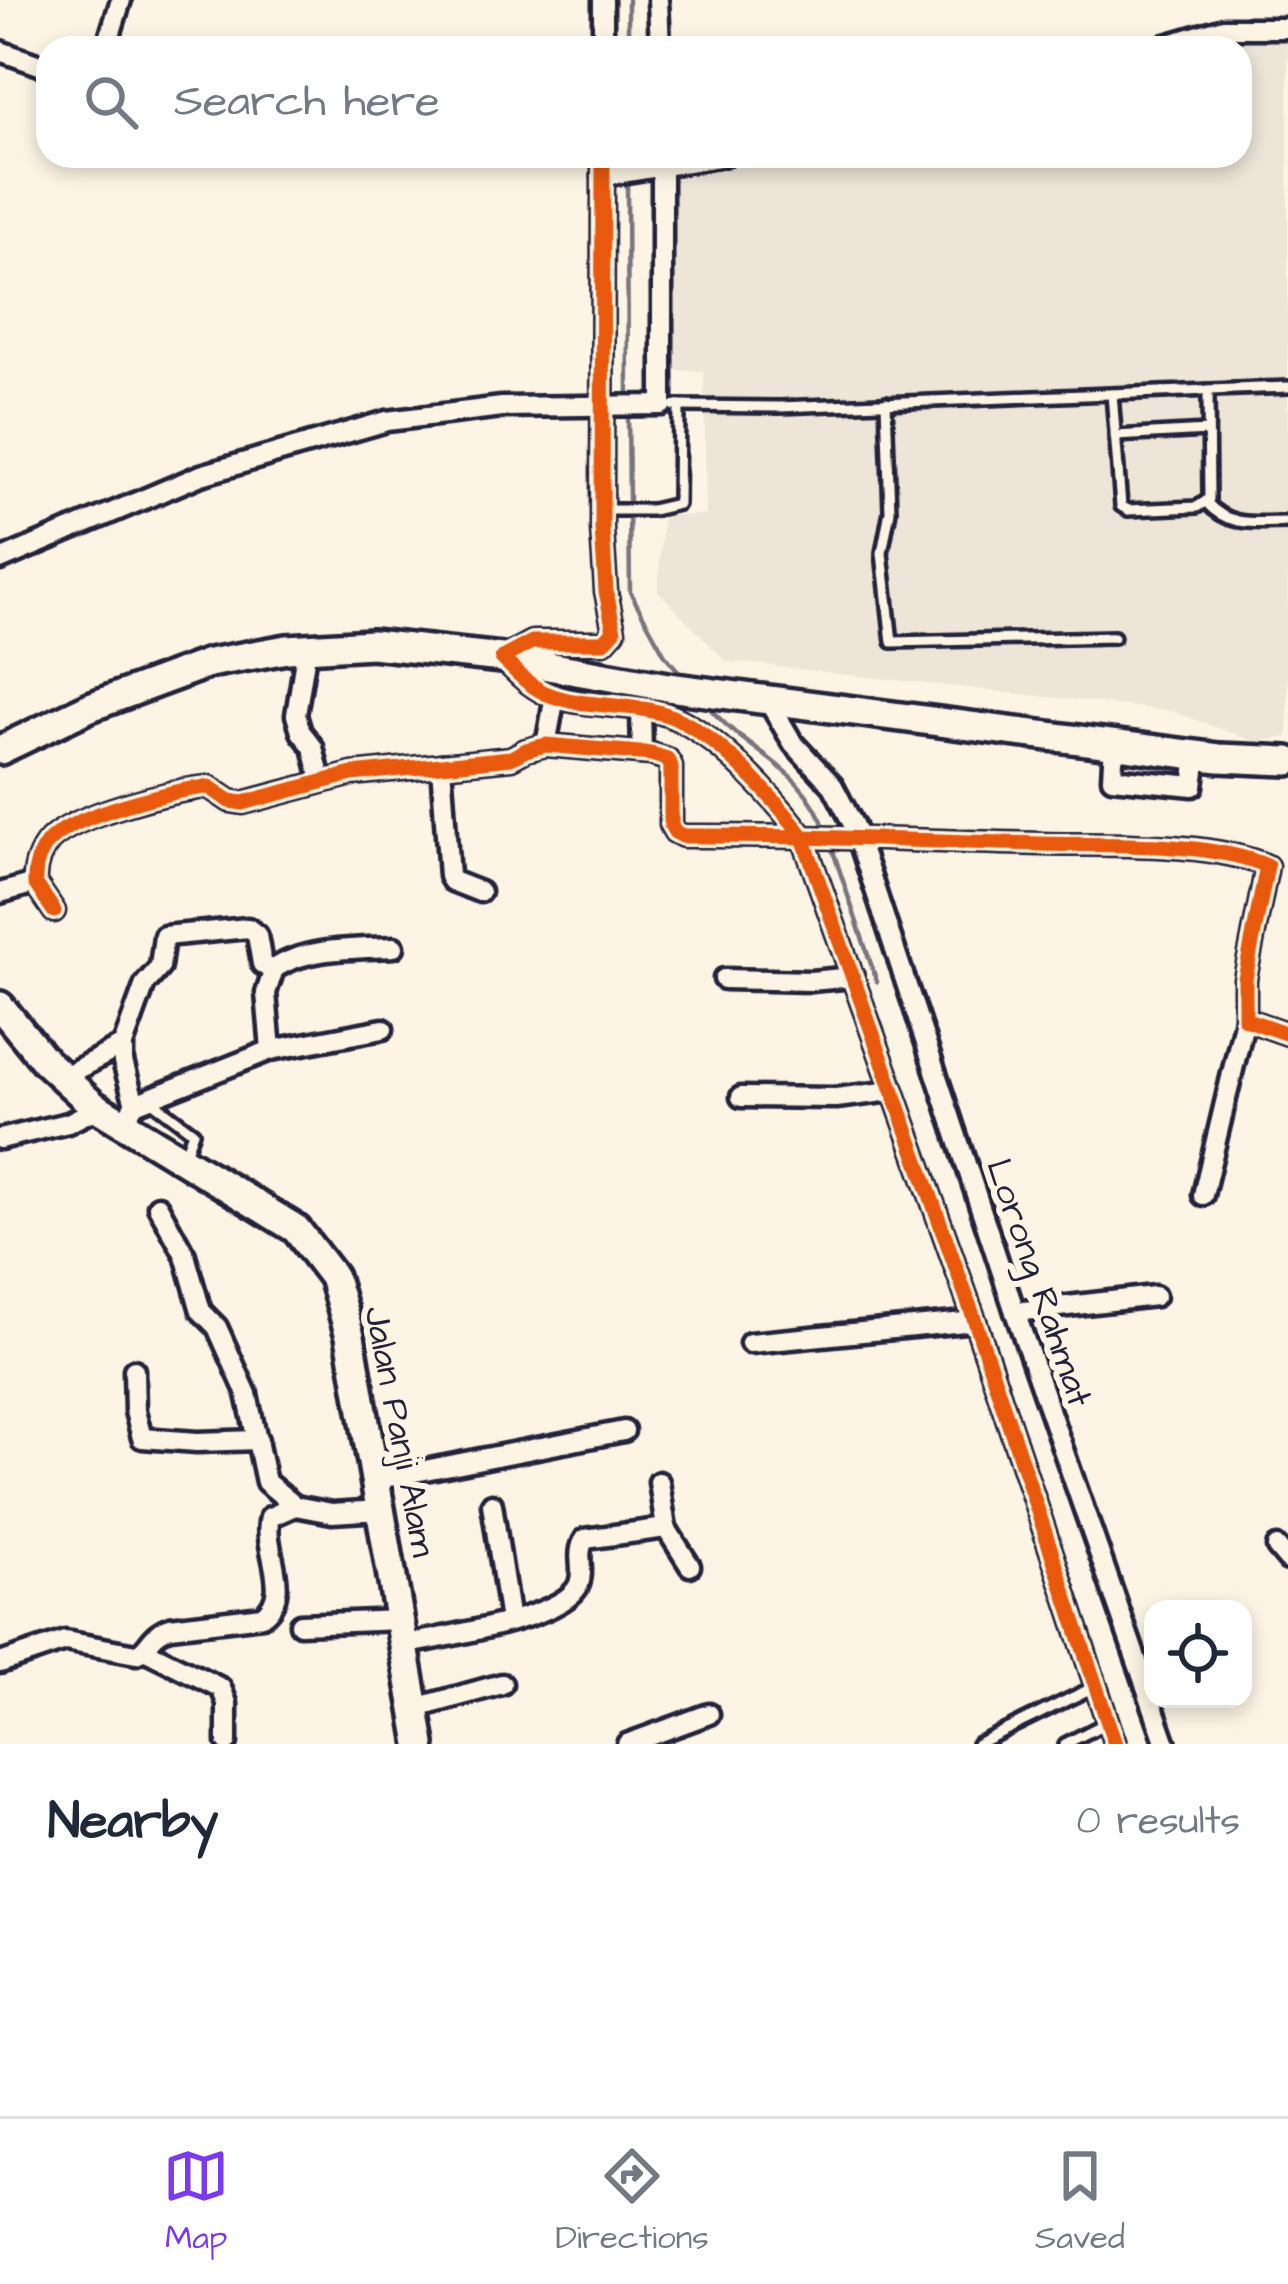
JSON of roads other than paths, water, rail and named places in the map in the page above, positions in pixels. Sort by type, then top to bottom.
[{"type":"street","points":[[110,36],[121,0]]},
{"type":"street","points":[[603,0],[603,36]]},
{"type":"street","points":[[658,0],[660,36]]},
{"type":"street","points":[[1190,36],[1257,26],[1288,28]]},
{"type":"street","points":[[0,51],[36,64]]},
{"type":"street","points":[[502,658],[532,642],[604,642],[612,637],[614,620],[604,568],[603,168]]},
{"type":"street","points":[[0,560],[201,475],[338,432],[449,411],[670,405],[662,168]]},
{"type":"street","points":[[0,750],[156,680],[245,655],[372,644],[502,658],[718,694],[1197,755],[1288,761]]},
{"type":"street","points":[[307,647],[296,715],[313,747],[321,780]]},
{"type":"street","points":[[502,658],[530,685],[555,696],[669,716],[705,736],[806,836],[975,1321],[1115,1744]]},
{"type":"street","points":[[547,745],[555,696]]},
{"type":"street","name":"Lorong Rahmat","points":[[767,699],[793,742],[832,786],[855,838],[1166,1744]]},
{"type":"street","points":[[641,710],[642,753]]},
{"type":"street","points":[[54,911],[35,883],[41,851],[56,835],[135,802],[209,787],[230,801],[243,803],[321,780],[511,758],[547,745],[661,756],[671,766],[671,825],[677,834],[1142,847],[1244,855],[1267,866],[1245,979],[1245,1019],[1203,1195]]},
{"type":"street","points":[[440,765],[449,876],[481,892]]},
{"type":"street","points":[[0,892],[35,883]]},
{"type":"street","points":[[126,1108],[123,1045],[145,984],[160,968],[166,934],[248,928],[257,935],[262,964],[273,971]]},
{"type":"street","points":[[271,1050],[266,993],[273,971],[289,960],[394,947]]},
{"type":"street","points":[[724,979],[811,982],[853,977]]},
{"type":"street","name":"Jalan Panji Alam","points":[[0,1006],[62,1078],[126,1108],[182,1159],[296,1229],[323,1259],[346,1314],[421,1744]]},
{"type":"street","points":[[1245,1019],[1288,1034]]},
{"type":"street","points":[[0,1139],[126,1108],[271,1050],[383,1029]]},
{"type":"street","points":[[62,1078],[123,1045]]},
{"type":"street","points":[[742,1097],[836,1098],[892,1090]]},
{"type":"street","points":[[158,1206],[185,1255],[201,1310],[230,1350],[248,1394],[266,1482],[296,1506],[332,1513],[381,1510]]},
{"type":"street","points":[[1015,1312],[1155,1296]]},
{"type":"street","points":[[750,1343],[975,1321]]},
{"type":"street","points":[[134,1370],[142,1438],[258,1439]]},
{"type":"street","points":[[374,1480],[624,1431]]},
{"type":"street","points":[[659,1482],[666,1528],[690,1566]]},
{"type":"street","points":[[492,1504],[510,1621]]},
{"type":"street","points":[[0,1663],[64,1641],[136,1654],[145,1650],[151,1637],[170,1627],[268,1613],[277,1582],[268,1522],[276,1513],[296,1506]]},
{"type":"street","points":[[300,1624],[402,1633],[510,1621],[565,1601],[579,1585],[578,1550],[585,1539],[666,1528]]},
{"type":"street","points":[[145,1650],[221,1688],[227,1742]]},
{"type":"street","points":[[416,1708],[502,1684]]},
{"type":"street","points":[[635,1743],[709,1714]]},
{"type":"lane","points":[[603,510],[652,510],[678,504],[670,405],[780,407],[1288,387]]},
{"type":"lane","points":[[1208,390],[1207,503],[1220,518],[1239,523],[1288,522]]},
{"type":"lane","points":[[1112,394],[1124,509],[1207,503]]},
{"type":"lane","points":[[886,402],[890,512],[882,554],[892,642],[1114,637]]},
{"type":"lane","points":[[1114,436],[1208,431]]},
{"type":"lane","points":[[977,1744],[1096,1686]]},
{"type":"lane","points":[[1065,1744],[1108,1722]]},
{"type":"waterway","points":[[628,0],[628,36]]},
{"type":"waterway","points":[[627,177],[628,400]]},
{"type":"waterway","points":[[628,411],[630,592],[665,655],[684,678]]},
{"type":"waterway","points":[[707,705],[804,791],[827,834]]},
{"type":"waterway","points":[[831,845],[877,982]]}]
